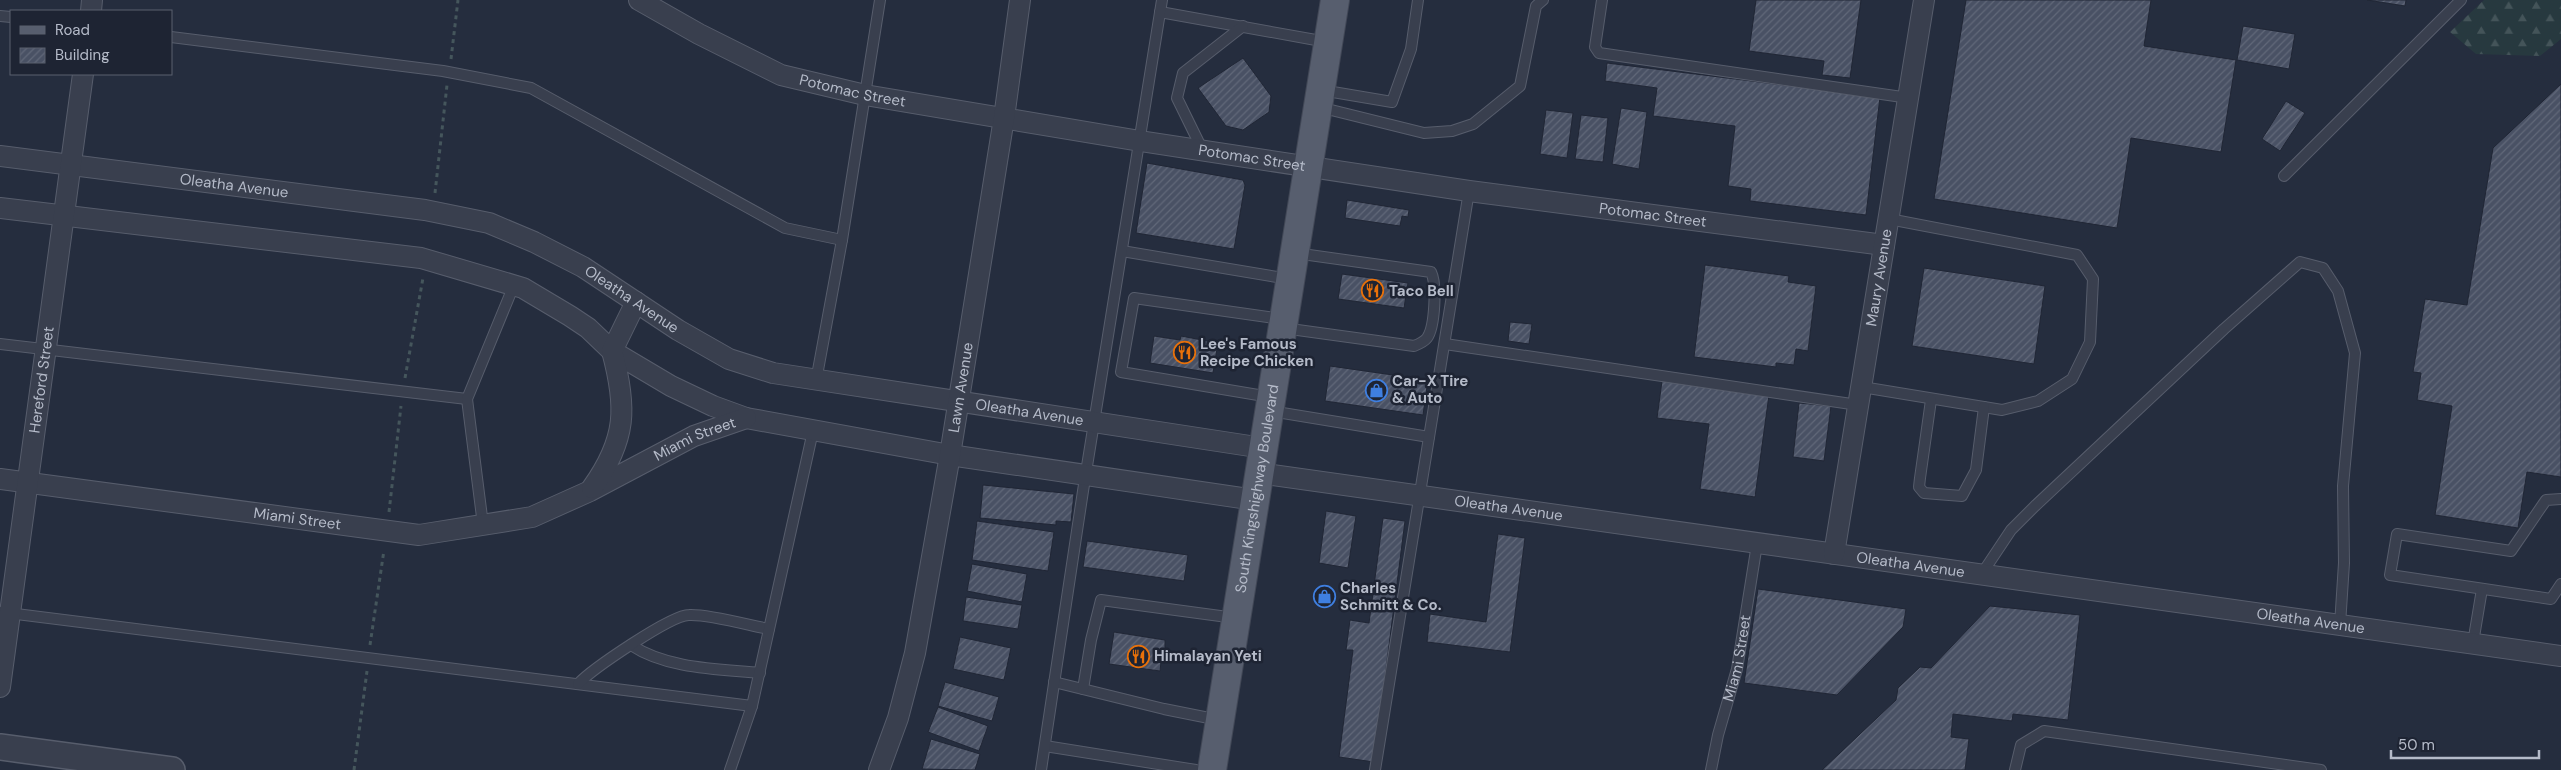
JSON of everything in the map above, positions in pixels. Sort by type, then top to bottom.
[{"type":"main road","name":"South Kingshighway Boulevard","points":[[1213,769],[1335,0]]},
{"type":"street","name":"Potomac Street","points":[[640,0],[699,34],[781,74],[865,95],[1140,142],[1469,191],[1884,245]]},
{"type":"street","name":"Lawn Avenue","points":[[879,770],[898,718],[915,653],[950,455],[1004,118],[1020,0]]},
{"type":"street","name":"Maury Avenue","points":[[1834,554],[1924,0]]},
{"type":"street","name":"Hereford Street","points":[[0,687],[5,613],[28,482],[83,75]]},
{"type":"street","name":"Oleatha Avenue","points":[[0,156],[425,210],[489,223],[534,242],[583,267],[678,330],[729,359],[773,373],[816,381],[1094,421],[1261,461],[1420,496],[2561,656]]},
{"type":"street","points":[[0,208],[421,258],[514,285],[570,316],[588,328],[612,351],[671,386],[712,406],[746,418],[950,455],[1255,500]]},
{"type":"street","points":[[612,351],[636,302]]},
{"type":"street","name":"Miami Street","points":[[590,491],[606,469],[616,447],[623,406],[621,384],[612,351]]},
{"type":"street","name":"Miami Street","points":[[0,479],[419,535],[532,517],[590,491],[694,436],[746,418]]},
{"type":"street","points":[[0,747],[172,770]]},
{"type":"lane","points":[[816,381],[842,240],[880,0]]},
{"type":"lane","points":[[1041,770],[1094,421],[1162,0]]},
{"type":"lane","points":[[1319,98],[1392,102],[1411,49],[1418,0]]},
{"type":"lane","points":[[1319,98],[1424,133],[1452,131],[1473,124],[1520,86],[1536,6],[1543,0]]},
{"type":"lane","points":[[1602,0],[1595,47],[1600,53],[1909,98]]},
{"type":"lane","points":[[2284,176],[2460,0]]},
{"type":"lane","points":[[1160,12],[1328,42]]},
{"type":"lane","points":[[1203,151],[1177,98],[1182,73],[1243,26]]},
{"type":"lane","points":[[172,37],[443,71],[531,88],[785,228],[842,240]]},
{"type":"lane","points":[[1375,770],[1469,191]]},
{"type":"lane","points":[[1444,344],[1860,396],[1931,400],[2002,410],[2038,401],[2072,379],[2090,342],[2093,278],[2077,255],[1889,219]]},
{"type":"lane","points":[[1122,251],[1292,266],[1424,269],[1431,272],[1434,278],[1435,289],[1431,329],[1428,337],[1414,346],[1283,324],[1201,307],[1134,298],[1121,372],[1190,384],[1270,404],[1429,437]]},
{"type":"lane","points":[[1981,575],[2011,530],[2029,512],[2224,329],[2300,262],[2323,268],[2338,291],[2355,353],[2343,486],[2344,563],[2340,624]]},
{"type":"lane","points":[[483,525],[468,399],[514,285]]},
{"type":"lane","points":[[0,344],[468,399]]},
{"type":"lane","points":[[1931,400],[1919,488],[1924,493],[1962,496],[1976,470],[1984,408]]},
{"type":"lane","points":[[730,770],[752,706],[813,431]]},
{"type":"lane","points":[[2561,499],[2546,500],[2511,551],[2397,534],[2390,575],[2551,599],[2561,584]]},
{"type":"lane","name":"Miami Street","points":[[1711,770],[1718,735],[1737,669],[1757,544]]},
{"type":"lane","points":[[2473,643],[2482,589]]},
{"type":"lane","points":[[1083,689],[1091,640],[1101,600],[1236,619]]},
{"type":"lane","points":[[5,613],[752,706]]},
{"type":"lane","points":[[578,684],[590,671],[631,645],[688,614],[769,629]]},
{"type":"lane","points":[[631,645],[642,653],[690,666],[760,673]]},
{"type":"lane","points":[[1054,682],[1164,709],[1220,720]]},
{"type":"lane","points":[[2015,770],[2020,745],[2044,731],[2321,770]]},
{"type":"lane","points":[[1045,746],[1213,769]]},
{"type":"green space","points":[[2484,0],[2561,0],[2561,39],[2540,56],[2476,54],[2450,32]]},
{"type":"building","points":[[1756,0],[1861,0],[1850,78],[1822,75],[1824,61],[1749,51]]},
{"type":"building","points":[[1966,0],[2151,0],[2144,46],[2236,60],[2221,152],[2131,138],[2117,228],[1934,199]]},
{"type":"building","points":[[2367,0],[2406,0],[2405,6]]},
{"type":"building","points":[[2243,26],[2295,34],[2289,69],[2237,60]]},
{"type":"building","points":[[1243,58],[1271,96],[1269,112],[1243,130],[1226,126],[1198,88]]},
{"type":"building","points":[[1607,63],[1880,97],[1866,215],[1750,201],[1751,189],[1728,186],[1735,126],[1653,116],[1657,88],[1605,81]]},
{"type":"building","points":[[2561,84],[2561,477],[2527,472],[2518,528],[2435,515],[2452,406],[2417,400],[2421,373],[2413,372],[2425,299],[2467,305],[2493,148]]},
{"type":"building","points":[[2286,101],[2305,113],[2280,151],[2262,139]]},
{"type":"building","points":[[1621,108],[1647,112],[1639,169],[1612,164]]},
{"type":"building","points":[[1546,110],[1573,113],[1567,158],[1540,154]]},
{"type":"building","points":[[1581,115],[1608,118],[1603,162],[1575,159]]},
{"type":"building","points":[[1147,163],[1243,180],[1245,185],[1234,249],[1136,233]]},
{"type":"building","points":[[1347,200],[1409,210],[1408,217],[1402,216],[1400,226],[1345,218]]},
{"type":"building","points":[[1705,265],[1789,276],[1788,282],[1816,286],[1808,351],[1796,349],[1794,365],[1776,363],[1776,367],[1694,357]]},
{"type":"building","points":[[1924,268],[2045,286],[2034,364],[1912,346]]},
{"type":"building","name":"Taco Bell","points":[[1342,274],[1408,283],[1404,308],[1338,299]]},
{"type":"building","points":[[1510,322],[1532,324],[1529,344],[1508,341]]},
{"type":"building","name":"Lee's Famous Recipe Chicken","points":[[1154,336],[1180,340],[1181,336],[1218,343],[1213,373],[1150,363]]},
{"type":"building","name":"Car-X Tire & Auto","points":[[1330,366],[1428,380],[1423,415],[1325,401]]},
{"type":"building","points":[[1662,381],[1769,395],[1755,497],[1700,489],[1709,424],[1657,418]]},
{"type":"building","points":[[1799,403],[1831,406],[1824,461],[1793,457]]},
{"type":"building","points":[[983,485],[1074,494],[1071,522],[1056,521],[1056,525],[980,518]]},
{"type":"building","points":[[1326,511],[1356,516],[1348,568],[1319,563]]},
{"type":"building","points":[[1383,518],[1405,521],[1374,762],[1339,757],[1353,650],[1346,650],[1350,620],[1369,623]]},
{"type":"building","points":[[977,521],[1054,532],[1048,571],[972,560]]},
{"type":"building","points":[[1498,534],[1525,538],[1510,652],[1427,642],[1430,614],[1486,622]]},
{"type":"building","points":[[1087,541],[1188,555],[1184,581],[1083,567]]},
{"type":"building","points":[[972,564],[1027,574],[1022,602],[967,591]]},
{"type":"building","points":[[1758,589],[1906,609],[1903,627],[1837,695],[1744,683]]},
{"type":"building","points":[[966,597],[1022,605],[1018,629],[963,621]]},
{"type":"building","points":[[1990,606],[2080,615],[2068,720],[2013,714],[2012,721],[1953,714],[1951,737],[1969,739],[1965,770],[1822,770],[1896,700],[1898,688],[1920,667],[1931,668]]},
{"type":"building","name":"Himalayan Yeti","points":[[1114,632],[1165,640],[1165,663],[1161,662],[1160,671],[1109,664]]},
{"type":"building","points":[[960,637],[1011,648],[1004,680],[953,669]]},
{"type":"building","points":[[945,682],[999,697],[992,721],[938,706]]},
{"type":"building","points":[[938,707],[988,726],[979,751],[928,732]]},
{"type":"building","points":[[931,739],[980,754],[975,770],[922,769]]},
{"type":"place","name":"Taco Bell","points":[[1373,291]]},
{"type":"place","name":"Lee's Famous Recipe Chicken","points":[[1184,353]]},
{"type":"place","name":"Car-X Tire & Auto","points":[[1376,390]]},
{"type":"place","name":"Charles Schmitt & Co.","points":[[1324,597]]},
{"type":"place","name":"Himalayan Yeti","points":[[1138,656]]}]
